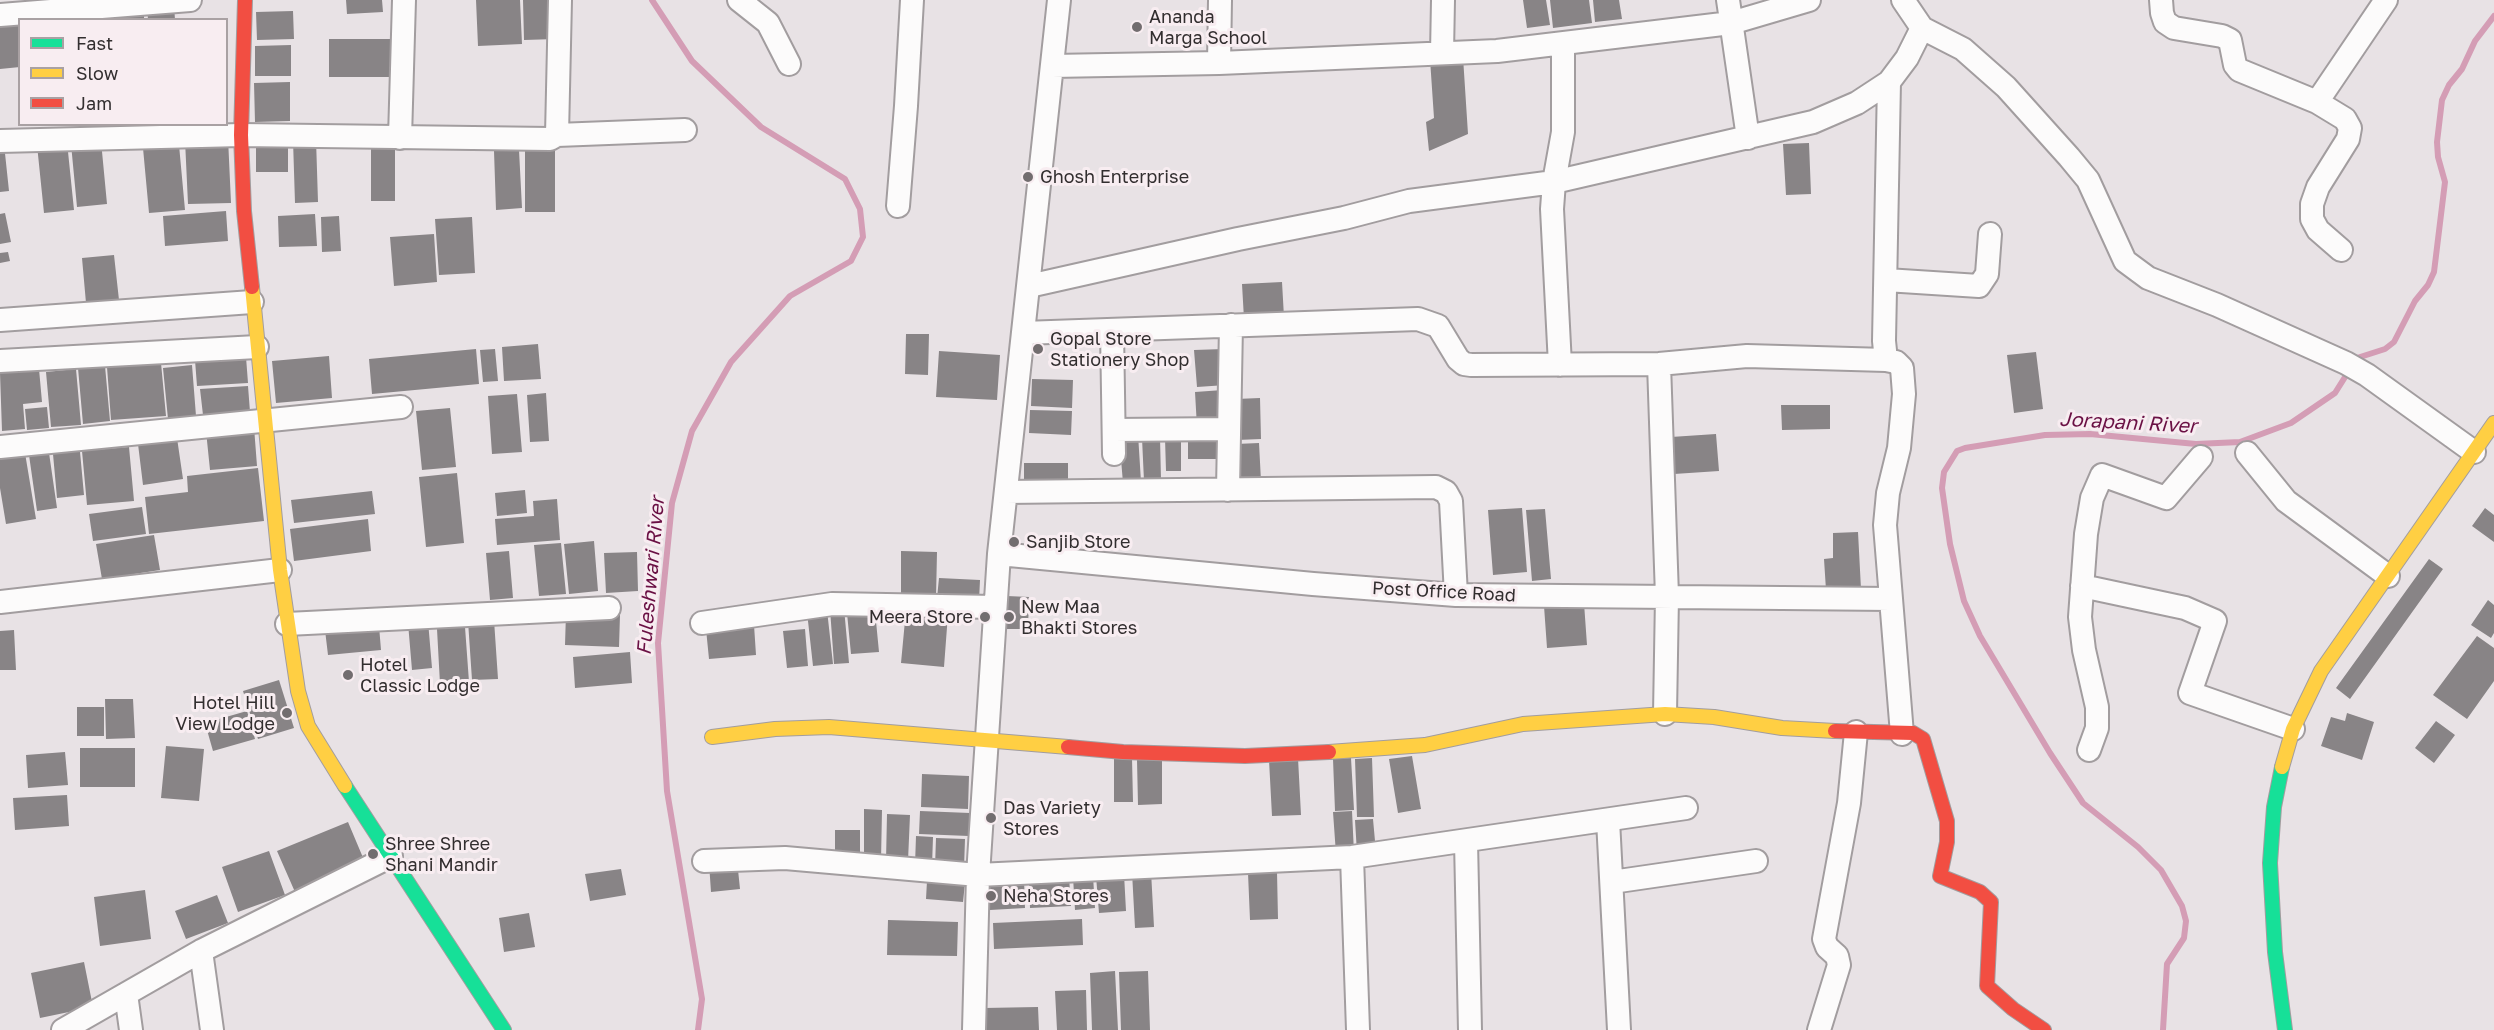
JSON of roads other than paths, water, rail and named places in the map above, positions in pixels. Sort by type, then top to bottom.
[{"type":"street","points":[[0,15],[190,0]]},
{"type":"street","points":[[245,0],[241,135],[244,211],[280,570],[298,691],[308,726],[504,1030]]},
{"type":"street","points":[[400,138],[404,0]]},
{"type":"street","points":[[557,135],[561,0]]},
{"type":"street","points":[[739,0],[768,23],[789,64]]},
{"type":"street","points":[[898,206],[912,0]]},
{"type":"street","points":[[974,1030],[978,874],[999,554],[1059,0]]},
{"type":"street","points":[[1219,63],[1220,0]]},
{"type":"street","points":[[1442,53],[1443,0]]},
{"type":"street","points":[[1728,0],[1748,138]]},
{"type":"street","points":[[1052,66],[1219,63],[1497,51],[1731,23],[1809,0]]},
{"type":"street","points":[[1903,0],[1922,28],[1964,49],[2006,87],[2069,157],[2088,180],[2125,261],[2148,278],[2217,305],[2346,363],[2367,375],[2474,452]]},
{"type":"street","points":[[2161,0],[2162,13],[2166,22],[2174,28],[2222,36],[2230,40],[2235,65],[2239,70],[2317,102],[2345,119],[2350,128],[2348,139],[2318,187],[2312,204],[2312,219],[2318,230],[2341,250]]},
{"type":"street","points":[[2317,102],[2386,0]]},
{"type":"street","points":[[1029,286],[1238,239],[1344,218],[1409,201],[1554,182],[1813,122],[1857,104],[1889,82],[1908,58],[1922,28]]},
{"type":"street","points":[[1560,365],[1552,208],[1563,132],[1563,43]]},
{"type":"street","points":[[1886,360],[1889,82]]},
{"type":"street","points":[[0,141],[241,135],[550,139],[557,135],[685,130]]},
{"type":"street","points":[[1886,280],[1979,286],[1987,274],[1990,234]]},
{"type":"street","points":[[0,321],[252,302]]},
{"type":"street","points":[[1023,333],[1418,319],[1438,326],[1458,359],[1464,364],[1659,364],[1747,356],[1896,362],[1902,368],[1904,379],[1904,414],[1885,511],[1902,734]]},
{"type":"street","points":[[1228,490],[1231,325]]},
{"type":"street","points":[[1112,330],[1114,454]]},
{"type":"street","points":[[0,361],[257,346]]},
{"type":"street","points":[[1659,364],[1667,596],[1665,714]]},
{"type":"street","points":[[0,447],[401,407]]},
{"type":"street","points":[[2285,1030],[2276,952],[2270,863],[2274,807],[2280,776],[2294,729],[2321,671],[2494,423]]},
{"type":"street","points":[[1113,430],[1229,429]]},
{"type":"street","points":[[2247,453],[2286,501],[2388,576]]},
{"type":"street","points":[[2089,750],[2097,728],[2097,707],[2084,650],[2080,616],[2085,534],[2092,498],[2102,475],[2166,498],[2201,457]]},
{"type":"street","points":[[1006,492],[1436,488],[1446,492],[1451,501],[1456,595]]},
{"type":"street","name":"Post Office Road","points":[[999,554],[1313,584],[1456,595],[1891,599]]},
{"type":"street","points":[[0,602],[280,570]]},
{"type":"street","points":[[2082,586],[2185,608],[2215,621],[2190,693],[2294,729]]},
{"type":"street","points":[[702,623],[832,604],[995,607]]},
{"type":"street","points":[[287,624],[609,608]]},
{"type":"street","points":[[712,736],[775,729],[829,727],[1123,752],[1245,756],[1414,746],[1523,724],[1665,714],[1714,717],[1782,728],[1902,734],[1913,732],[1923,739],[1947,821],[1947,842],[1940,876],[1980,892],[1991,902],[1987,986],[2010,1020],[2044,1030]]},
{"type":"street","points":[[1819,1030],[1839,965],[1837,956],[1827,947],[1824,939],[1849,803],[1856,732]]},
{"type":"street","points":[[704,861],[785,858],[978,874],[1352,857],[1686,808]]},
{"type":"street","points":[[1608,820],[1619,1030]]},
{"type":"street","points":[[1466,841],[1470,1030]]},
{"type":"street","points":[[63,1030],[201,951],[391,856]]},
{"type":"street","points":[[1352,857],[1358,1030]]},
{"type":"street","points":[[1612,882],[1756,861]]},
{"type":"street","points":[[201,951],[212,1030]]},
{"type":"street","points":[[126,994],[131,1030]]},
{"type":"waterway","name":"Fuleshwari River","points":[[652,0],[692,61],[761,127],[845,179],[860,209],[863,237],[851,261],[790,296],[731,362],[692,431],[672,503],[658,643],[667,791],[702,999],[698,1030]]},
{"type":"waterway","name":"Jorapani River","points":[[2163,1030],[2167,964],[2184,938],[2186,921],[2182,906],[2161,870],[2138,847],[2083,803],[2050,753],[1980,636],[1964,601],[1950,544],[1942,488],[1944,472],[1957,451],[1965,448],[2045,435],[2090,434],[2196,444],[2240,442],[2291,423],[2335,393],[2357,358],[2385,349],[2394,342],[2415,301],[2428,285],[2434,272],[2445,182],[2438,157],[2437,142],[2442,100],[2449,85],[2462,69],[2475,41],[2494,16]]},
{"type":"place","name":"Ananda Marga School","points":[[1137,27]]},
{"type":"place","name":"Ghosh Enterprise","points":[[1028,177]]},
{"type":"place","name":"Gopal Store Stationery Shop","points":[[1038,349]]},
{"type":"place","name":"Sanjib Store","points":[[1014,542]]},
{"type":"place","name":"Meera Store","points":[[985,617]]},
{"type":"place","name":"New Maa Bhakti Stores","points":[[1009,617]]},
{"type":"place","name":"Hotel Classic Lodge","points":[[348,675]]},
{"type":"place","name":"Hotel Hill View Lodge","points":[[287,713]]},
{"type":"place","name":"Das Variety Stores","points":[[991,818]]},
{"type":"place","name":"Shree Shree Shani Mandir","points":[[373,854]]},
{"type":"place","name":"Neha Stores","points":[[991,896]]}]
